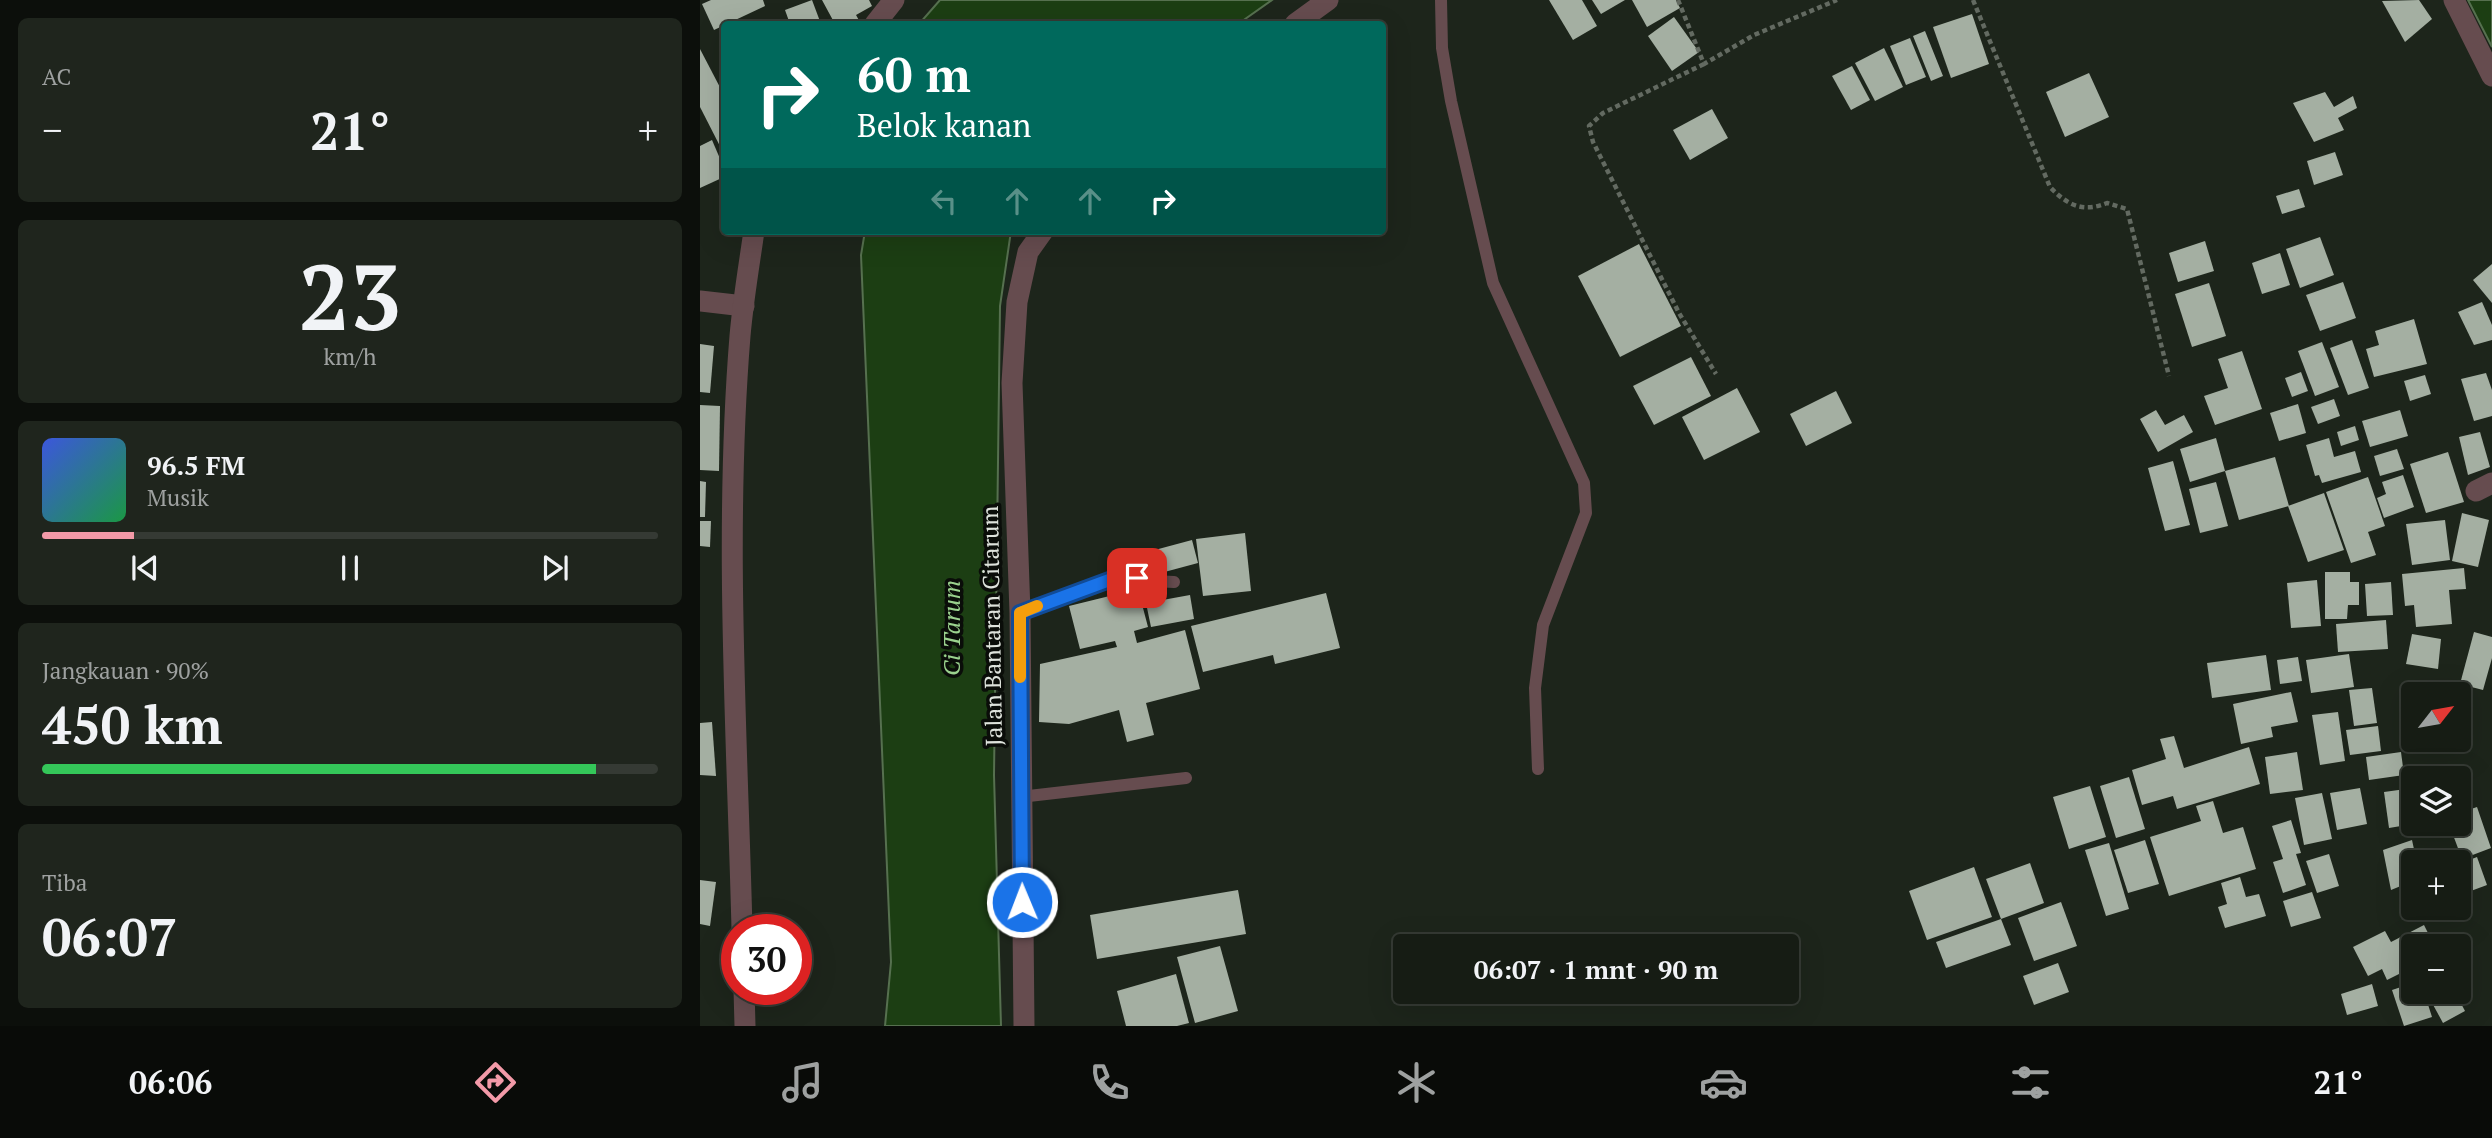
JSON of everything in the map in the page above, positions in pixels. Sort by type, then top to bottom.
[{"type":"street","points":[[877,21],[894,0]]},
{"type":"street","points":[[1298,21],[1328,0]]},
{"type":"street","points":[[2454,0],[2492,75]]},
{"type":"street","points":[[742,914],[733,521],[735,422],[744,306],[753,235]]},
{"type":"street","name":"Jalan Bantaran Citarum","points":[[1024,1026],[1020,613],[1012,383],[1017,302],[1028,252],[1040,235]]},
{"type":"street","points":[[700,301],[744,306]]},
{"type":"street","points":[[744,1005],[745,1026]]},
{"type":"lane","points":[[1441,0],[1442,48],[1451,101],[1493,283],[1584,484],[1586,513],[1543,625],[1535,688],[1538,769]]},
{"type":"lane","points":[[1020,613],[1112,579],[1174,582]]},
{"type":"lane","points":[[1020,797],[1186,778]]},
{"type":"path","points":[[1678,0],[1704,64]]},
{"type":"path","points":[[1716,374],[1679,313],[1593,142],[1589,126],[1603,113],[1704,64],[1754,35],[1837,0]]},
{"type":"path","points":[[1973,0],[2050,187],[2063,200],[2077,207],[2094,208],[2107,203],[2127,209],[2169,376]]},
{"type":"water","points":[[940,0],[1272,0],[1242,21],[922,21]]},
{"type":"water","points":[[2468,0],[2492,0],[2492,47]]},
{"type":"water","name":"Ci Tarum","points":[[864,235],[1010,235],[1000,306],[994,775],[1001,1026],[885,1026],[891,962],[861,255]]},
{"type":"building","points":[[711,0],[763,0],[765,6],[733,21],[721,21],[721,27],[714,30],[702,4]]},
{"type":"building","points":[[812,0],[820,21],[789,21],[785,10]]},
{"type":"building","points":[[822,0],[869,0],[872,6],[856,15],[859,21],[833,21]]},
{"type":"building","points":[[1549,0],[1582,0],[1597,26],[1573,40]]},
{"type":"building","points":[[1592,0],[1625,0],[1601,14]]},
{"type":"building","points":[[1632,0],[1676,0],[1680,8],[1647,27]]},
{"type":"building","points":[[2419,0],[2432,19],[2405,42],[2382,1]]},
{"type":"building","points":[[1972,14],[1989,64],[1951,78],[1933,27]]},
{"type":"building","points":[[1674,17],[1699,52],[1672,71],[1648,36]]},
{"type":"building","points":[[1925,31],[1943,76],[1931,81],[1913,36]]},
{"type":"building","points":[[1910,38],[1926,77],[1906,85],[1890,46]]},
{"type":"building","points":[[1884,48],[1903,87],[1875,101],[1855,63]]},
{"type":"building","points":[[700,49],[721,89],[721,148],[700,107]]},
{"type":"building","points":[[1852,66],[1870,100],[1851,110],[1832,76]]},
{"type":"building","points":[[2089,73],[2109,117],[2065,137],[2046,92]]},
{"type":"building","points":[[2325,92],[2334,107],[2353,96],[2357,108],[2338,118],[2344,130],[2314,142],[2293,103]]},
{"type":"building","points":[[1712,109],[1728,138],[1690,160],[1673,130]]},
{"type":"building","points":[[712,140],[721,161],[721,178],[700,188],[700,146]]},
{"type":"building","points":[[2335,152],[2343,175],[2314,185],[2307,161]]},
{"type":"building","points":[[2299,189],[2305,207],[2282,214],[2276,196]]},
{"type":"building","points":[[2320,237],[2334,275],[2300,288],[2286,249]]},
{"type":"building","points":[[2205,241],[2214,271],[2178,282],[2169,253]]},
{"type":"building","points":[[1639,244],[1681,326],[1620,357],[1578,276]]},
{"type":"building","points":[[2280,253],[2290,285],[2262,294],[2252,263]]},
{"type":"building","points":[[2492,264],[2492,303],[2473,280]]},
{"type":"building","points":[[2343,282],[2356,318],[2320,331],[2306,295]]},
{"type":"building","points":[[2209,283],[2226,336],[2192,347],[2175,294]]},
{"type":"building","points":[[2482,302],[2492,325],[2492,340],[2474,345],[2458,312]]},
{"type":"building","points":[[2414,319],[2427,364],[2374,377],[2366,349],[2379,345],[2375,331]]},
{"type":"building","points":[[2352,340],[2369,388],[2348,395],[2330,348]]},
{"type":"building","points":[[2322,342],[2339,387],[2315,396],[2298,351]]},
{"type":"building","points":[[700,344],[714,346],[710,393],[700,392]]},
{"type":"building","points":[[2242,351],[2262,409],[2215,425],[2204,396],[2228,388],[2218,359]]},
{"type":"building","points":[[1691,357],[1711,396],[1654,425],[1633,386]]},
{"type":"building","points":[[2301,372],[2308,391],[2292,397],[2285,378]]},
{"type":"building","points":[[2486,373],[2492,390],[2492,416],[2474,421],[2461,379]]},
{"type":"building","points":[[2425,375],[2431,394],[2410,401],[2404,381]]},
{"type":"building","points":[[1737,388],[1760,432],[1704,460],[1682,417]]},
{"type":"building","points":[[1836,391],[1852,423],[1806,446],[1790,414]]},
{"type":"building","points":[[2334,399],[2340,416],[2318,424],[2311,407]]},
{"type":"building","points":[[2298,404],[2306,433],[2279,441],[2270,413]]},
{"type":"building","points":[[700,405],[720,406],[719,471],[700,470]]},
{"type":"building","points":[[2156,410],[2165,425],[2184,415],[2193,432],[2158,452],[2140,419]]},
{"type":"building","points":[[2400,410],[2408,436],[2370,447],[2362,421]]},
{"type":"building","points":[[2355,426],[2359,440],[2341,446],[2337,432]]},
{"type":"building","points":[[2480,432],[2490,467],[2468,475],[2459,437]]},
{"type":"building","points":[[2216,438],[2225,471],[2190,482],[2180,449]]},
{"type":"building","points":[[2329,438],[2334,457],[2355,451],[2361,472],[2322,483],[2319,475],[2315,476],[2306,445]]},
{"type":"building","points":[[2397,449],[2404,469],[2380,476],[2374,456]]},
{"type":"building","points":[[2448,452],[2464,502],[2426,513],[2410,464]]},
{"type":"building","points":[[2275,457],[2289,506],[2239,520],[2225,471]]},
{"type":"building","points":[[2173,461],[2190,525],[2165,531],[2148,468]]},
{"type":"building","points":[[2403,475],[2414,507],[2384,518],[2377,498],[2386,494],[2382,482]]},
{"type":"building","points":[[2368,477],[2385,526],[2368,532],[2376,555],[2351,563],[2326,492]]},
{"type":"building","points":[[700,481],[706,482],[705,517],[700,517]]},
{"type":"building","points":[[2216,482],[2228,526],[2200,533],[2189,489]]},
{"type":"building","points":[[2324,493],[2344,550],[2308,562],[2288,506]]},
{"type":"building","points":[[2462,513],[2489,520],[2478,567],[2452,561]]},
{"type":"building","points":[[2445,520],[2450,560],[2412,565],[2406,524]]},
{"type":"building","points":[[700,521],[711,521],[710,547],[700,546]]},
{"type":"building","points":[[1245,533],[1251,591],[1203,596],[1196,539]]},
{"type":"building","points":[[1192,540],[1198,563],[1157,574],[1151,551]]},
{"type":"building","points":[[2464,568],[2466,589],[2449,590],[2452,624],[2416,627],[2414,605],[2405,606],[2402,574]]},
{"type":"building","points":[[2325,572],[2350,572],[2350,582],[2359,582],[2359,605],[2348,605],[2347,619],[2325,619]]},
{"type":"building","points":[[2317,580],[2321,626],[2291,628],[2287,583]]},
{"type":"building","points":[[2391,582],[2393,615],[2367,616],[2365,584]]},
{"type":"building","points":[[1138,589],[1148,627],[1134,631],[1137,643],[1185,630],[1200,689],[1146,703],[1154,735],[1127,742],[1119,710],[1069,724],[1039,722],[1040,664],[1117,647],[1115,641],[1080,649],[1069,606]]},
{"type":"building","points":[[1326,593],[1340,648],[1275,664],[1273,655],[1203,672],[1191,626]]},
{"type":"building","points":[[1190,595],[1194,619],[1151,627],[1146,603]]},
{"type":"building","points":[[2386,620],[2388,649],[2338,652],[2336,624]]},
{"type":"building","points":[[2474,632],[2492,637],[2492,658],[2483,690],[2471,687],[2471,682],[2461,682]]},
{"type":"building","points":[[2412,634],[2441,639],[2438,669],[2406,664]]},
{"type":"building","points":[[2349,654],[2354,687],[2311,693],[2306,660]]},
{"type":"building","points":[[2266,655],[2271,690],[2212,698],[2207,663]]},
{"type":"building","points":[[2298,657],[2302,681],[2280,684],[2277,660]]},
{"type":"building","points":[[2372,688],[2377,723],[2354,726],[2349,690]]},
{"type":"building","points":[[2291,692],[2298,722],[2271,727],[2273,737],[2241,744],[2233,704]]},
{"type":"building","points":[[2338,712],[2345,761],[2320,765],[2312,715]]},
{"type":"building","points":[[712,722],[716,776],[700,775],[700,723]]},
{"type":"building","points":[[2378,726],[2381,751],[2350,755],[2346,730]]},
{"type":"building","points":[[2174,736],[2184,768],[2249,747],[2260,784],[2177,809],[2173,796],[2142,805],[2132,770],[2166,759],[2160,739]]},
{"type":"building","points":[[2297,752],[2303,790],[2270,794],[2265,757]]},
{"type":"building","points":[[2401,752],[2401,775],[2369,780],[2366,757]]},
{"type":"building","points":[[2129,777],[2145,829],[2116,838],[2100,786]]},
{"type":"building","points":[[2090,786],[2106,837],[2069,849],[2053,797]]},
{"type":"building","points":[[2360,788],[2367,824],[2337,830],[2330,793]]},
{"type":"building","points":[[2401,790],[2401,826],[2389,828],[2384,792]]},
{"type":"building","points":[[2322,793],[2332,839],[2304,845],[2295,798]]},
{"type":"building","points":[[2213,801],[2223,833],[2243,827],[2256,869],[2169,896],[2150,837],[2201,821],[2196,806]]},
{"type":"building","points":[[2477,807],[2491,848],[2471,856],[2471,850],[2459,850],[2453,836],[2471,836],[2471,809]]},
{"type":"building","points":[[2291,820],[2301,853],[2296,854],[2306,885],[2283,893],[2273,862],[2283,859],[2272,826]]},
{"type":"building","points":[[2145,840],[2159,884],[2128,893],[2114,850]]},
{"type":"building","points":[[2412,840],[2414,850],[2401,850],[2401,886],[2391,890],[2383,850]]},
{"type":"building","points":[[2109,843],[2129,909],[2106,916],[2085,850]]},
{"type":"building","points":[[2329,854],[2339,886],[2317,893],[2306,861]]},
{"type":"building","points":[[2477,857],[2487,885],[2471,891],[2471,859]]},
{"type":"building","points":[[2030,863],[2044,903],[2001,919],[1986,879]]},
{"type":"building","points":[[1974,867],[1992,917],[1927,940],[1909,891]]},
{"type":"building","points":[[2240,877],[2246,897],[2259,894],[2266,916],[2225,928],[2218,907],[2227,904],[2221,883]]},
{"type":"building","points":[[700,880],[716,882],[710,926],[700,924]]},
{"type":"building","points":[[1238,890],[1246,934],[1097,959],[1090,915]]},
{"type":"building","points":[[2312,892],[2321,918],[2291,927],[2283,901]]},
{"type":"building","points":[[2061,902],[2077,946],[2034,961],[2018,918]]},
{"type":"building","points":[[2001,919],[2011,945],[1946,968],[1936,942]]},
{"type":"building","points":[[2424,925],[2428,934],[2407,934]]},
{"type":"building","points":[[2385,931],[2391,942],[2401,937],[2401,973],[2387,980],[2382,969],[2368,976],[2353,947]]},
{"type":"building","points":[[1220,946],[1238,1011],[1195,1023],[1177,957]]},
{"type":"building","points":[[2058,963],[2069,992],[2034,1005],[2023,976]]},
{"type":"building","points":[[1176,974],[1189,1023],[1177,1026],[1126,1026],[1117,991]]},
{"type":"building","points":[[2372,984],[2378,1006],[2347,1015],[2341,994]]},
{"type":"building","points":[[2401,987],[2401,1004],[2428,1004],[2432,1017],[2404,1026],[2392,990]]},
{"type":"building","points":[[2433,1004],[2461,1004],[2465,1011],[2443,1023]]},
{"type":"slow traffic","points":[[1020,677],[1020,613],[1037,606]]},
{"type":"route","points":[[1022,902],[1020,613],[1112,579],[1137,578]]}]
